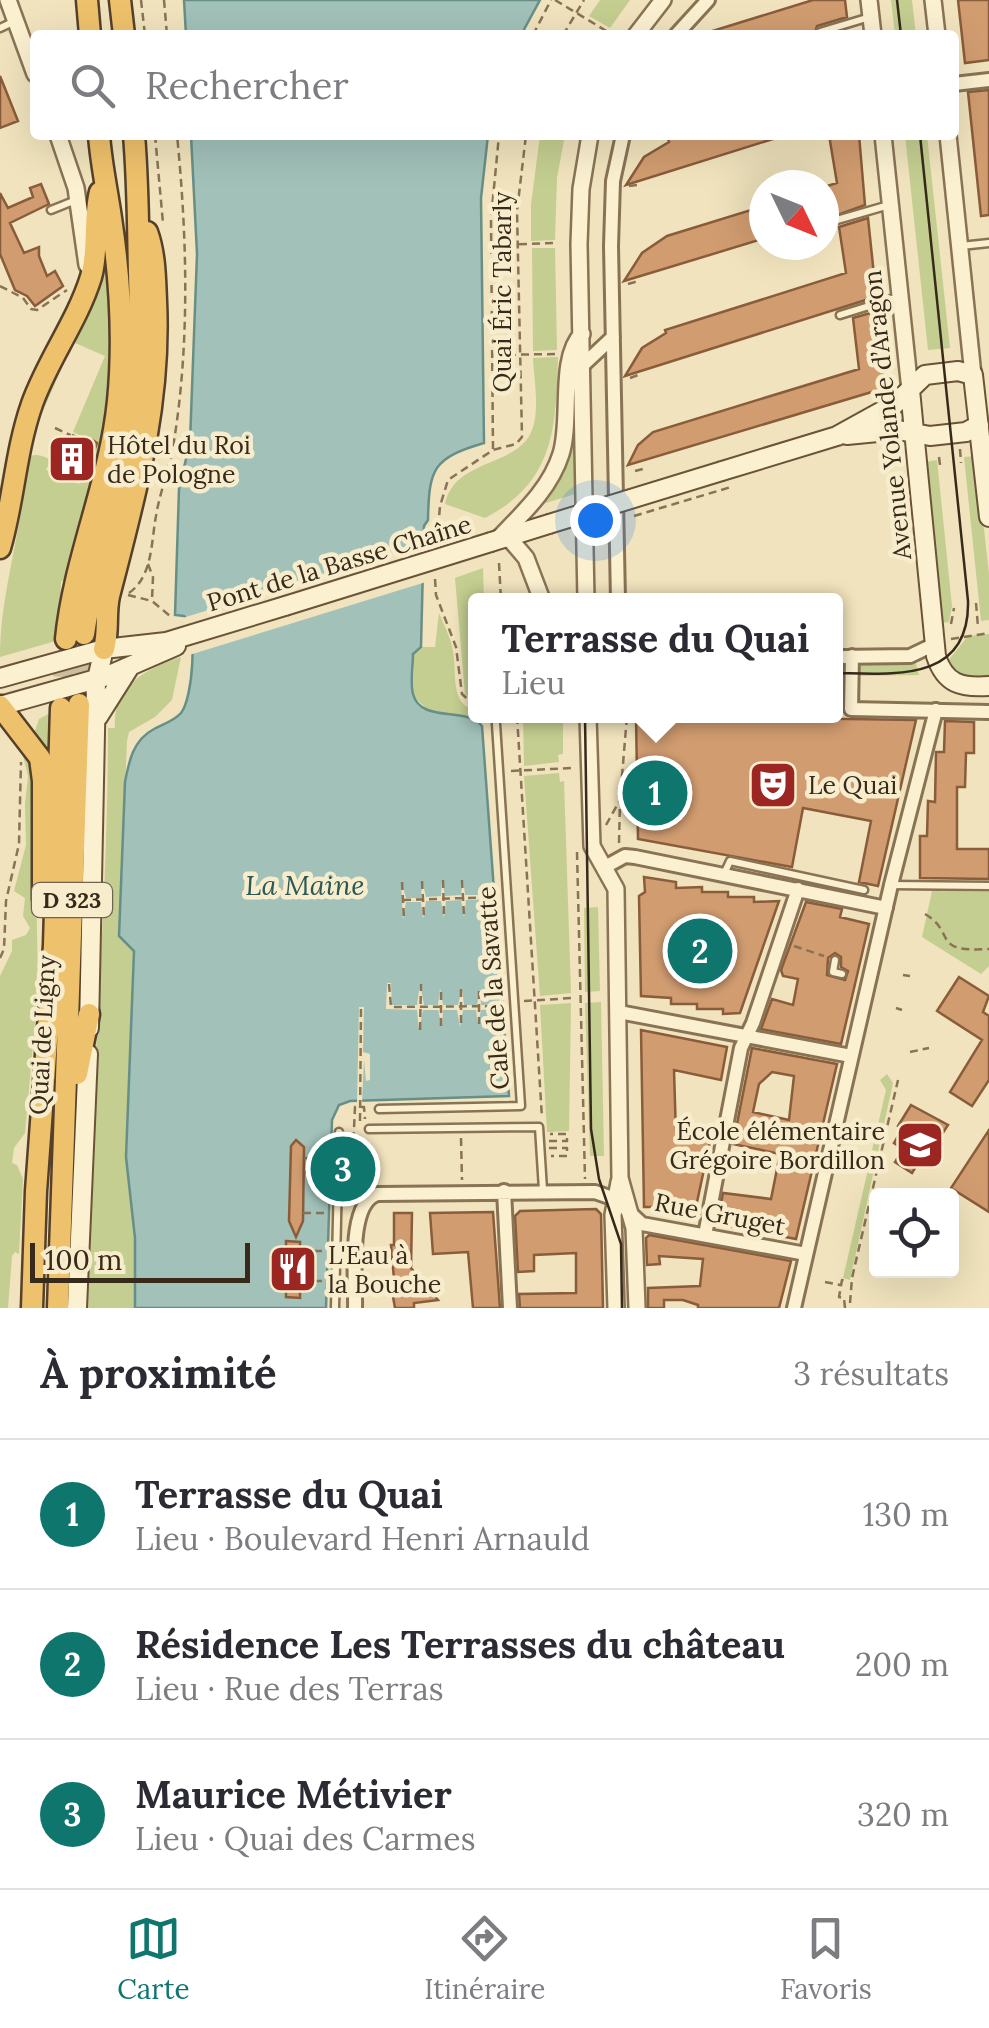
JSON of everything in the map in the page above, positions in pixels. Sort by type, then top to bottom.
[{"type":"highway","points":[[87,0],[90,30]]},
{"type":"highway","points":[[120,0],[123,30]]},
{"type":"highway","points":[[99,140],[117,269],[121,346],[118,402],[108,459],[86,537],[75,636],[126,464],[136,408],[140,212],[134,140]]},
{"type":"highway","points":[[0,548],[24,429],[45,371],[74,322],[76,292],[92,274],[102,180]]},
{"type":"highway","points":[[111,648],[108,601],[142,476],[152,422],[156,364],[152,244],[140,212]]},
{"type":"highway","points":[[0,706],[36,750],[43,781],[44,943],[37,1051],[45,1074]]},
{"type":"highway","name":"Quai de Ligny","points":[[29,1308],[70,706],[58,1308]]},
{"type":"highway","points":[[64,1097],[77,1075],[90,1014]]},
{"type":"main road","points":[[837,436],[895,404],[924,374],[958,372],[972,376],[984,424],[989,516]]},
{"type":"main road","name":"Avenue Yolande d’Aragon","points":[[910,390],[941,671],[953,684],[969,688],[989,686]]},
{"type":"main road","points":[[837,436],[898,430],[915,435],[966,432],[984,424]]},
{"type":"main road","name":"Pont de la Basse Chaîne","points":[[0,678],[111,648],[166,642],[542,526],[726,479],[837,436]]},
{"type":"main road","name":"Pont de la Basse Chaîne","points":[[0,706],[122,674],[202,631]]},
{"type":"main road","points":[[77,1308],[90,1014],[97,678],[111,648]]},
{"type":"main road","points":[[0,706],[24,670]]},
{"type":"main road","points":[[96,720],[122,674]]},
{"type":"street","points":[[8,0],[8,24],[30,65]]},
{"type":"street","points":[[640,30],[663,0]]},
{"type":"street","points":[[681,30],[708,0]]},
{"type":"street","points":[[933,0],[936,30]]},
{"type":"street","points":[[959,83],[989,80]]},
{"type":"street","points":[[60,140],[76,188],[83,254],[76,292]]},
{"type":"street","points":[[586,593],[579,244],[589,140]]},
{"type":"street","points":[[618,593],[621,522],[612,193],[622,140]]},
{"type":"street","name":"Avenue Yolande d’Aragon","points":[[884,140],[910,390]]},
{"type":"street","points":[[949,140],[972,376]]},
{"type":"street","points":[[539,593],[526,558],[499,540],[540,494],[560,459],[570,350],[582,334]]},
{"type":"street","points":[[582,366],[613,338]]},
{"type":"street","points":[[843,656],[901,657],[936,643]]},
{"type":"street","points":[[852,656],[851,708],[989,712]]},
{"type":"street","points":[[794,1308],[851,1056],[864,979],[918,789],[936,710]]},
{"type":"street","points":[[588,723],[592,846],[616,889],[620,1178],[615,1199],[616,1308]]},
{"type":"street","points":[[604,868],[626,856],[635,857],[886,908]]},
{"type":"street","points":[[705,1235],[741,1048],[798,889]]},
{"type":"street","points":[[619,1012],[851,1056]]},
{"type":"street","points":[[620,1178],[636,1244],[637,1308]]},
{"type":"street","points":[[504,1191],[514,1278],[510,1308]]},
{"type":"street","points":[[355,1308],[357,1216],[369,1196],[592,1192],[615,1199],[629,1213]]},
{"type":"street","name":"Rue Gruget","points":[[629,1213],[642,1224],[806,1254]]},
{"type":"lane","points":[[824,30],[870,8]]},
{"type":"lane","points":[[51,210],[76,200]]},
{"type":"lane","points":[[839,219],[890,205]]},
{"type":"lane","points":[[960,247],[989,243]]},
{"type":"lane","points":[[840,315],[899,296]]},
{"type":"lane","name":"Cale de la Savatte","points":[[379,1109],[521,1106],[496,724]]},
{"type":"lane","points":[[723,876],[730,861],[864,890]]},
{"type":"lane","points":[[891,885],[989,886]]},
{"type":"lane","points":[[835,960],[833,972],[842,974]]},
{"type":"lane","points":[[460,1108],[461,1127]]},
{"type":"lane","name":"Cale de la Savatte","points":[[366,1129],[539,1130]]},
{"type":"lane","points":[[539,1130],[542,1190]]},
{"type":"lane","points":[[335,1308],[338,1132]]},
{"type":"path","points":[[141,0],[144,30]]},
{"type":"path","points":[[164,0],[167,30]]},
{"type":"path","points":[[536,30],[553,0],[605,30]]},
{"type":"path","points":[[566,30],[584,0]]},
{"type":"path","points":[[170,616],[152,601],[125,594],[140,583],[148,564],[157,509],[166,486],[181,387],[183,213],[177,140]]},
{"type":"path","points":[[437,552],[440,506],[448,480],[493,450],[491,245],[498,140]]},
{"type":"path","name":"Quai Éric Tabarly","points":[[493,450],[513,445],[522,434],[518,192],[525,140]]},
{"type":"path","points":[[627,186],[638,184]]},
{"type":"path","points":[[491,245],[555,244]]},
{"type":"path","points":[[628,284],[638,281]]},
{"type":"path","points":[[0,286],[37,310],[76,292]]},
{"type":"path","points":[[493,355],[556,354]]},
{"type":"path","points":[[628,378],[641,374]]},
{"type":"path","points":[[55,428],[84,440]]},
{"type":"path","points":[[58,466],[73,437]]},
{"type":"path","points":[[58,466],[51,463],[77,479],[87,454]]},
{"type":"path","points":[[960,455],[961,463]]},
{"type":"path","points":[[939,457],[940,465]]},
{"type":"path","points":[[635,470],[646,468]]},
{"type":"path","points":[[621,522],[726,479]]},
{"type":"path","points":[[499,563],[501,593]]},
{"type":"path","points":[[148,564],[154,587],[152,601]]},
{"type":"path","points":[[436,566],[436,595],[456,647],[462,694],[468,700]]},
{"type":"path","points":[[976,602],[978,627]]},
{"type":"path","points":[[936,643],[954,608]]},
{"type":"path","points":[[936,643],[989,632]]},
{"type":"path","name":"Cale de la Savatte","points":[[517,723],[542,1118],[539,1130]]},
{"type":"path","points":[[620,842],[626,723]]},
{"type":"path","points":[[0,957],[6,901],[19,844],[22,779],[18,754]]},
{"type":"path","points":[[511,772],[574,768]]},
{"type":"path","points":[[603,832],[620,800]]},
{"type":"path","points":[[606,841],[618,845],[616,850]]},
{"type":"path","points":[[576,844],[592,1192]]},
{"type":"path","points":[[443,880],[444,917]]},
{"type":"path","points":[[462,880],[464,916]]},
{"type":"path","points":[[422,881],[424,918]]},
{"type":"path","points":[[402,882],[404,919]]},
{"type":"path","points":[[403,900],[502,897]]},
{"type":"path","points":[[925,914],[955,948],[988,950]]},
{"type":"path","points":[[788,944],[835,960]]},
{"type":"path","points":[[903,975],[910,976]]},
{"type":"path","points":[[389,984],[390,1006],[511,1006]]},
{"type":"path","points":[[420,1030],[421,984]]},
{"type":"path","points":[[441,989],[441,1026]]},
{"type":"path","points":[[460,989],[461,1027]]},
{"type":"path","points":[[479,992],[479,1024]]},
{"type":"path","points":[[526,1000],[572,998]]},
{"type":"path","points":[[360,1106],[361,1008]]},
{"type":"path","points":[[896,1008],[902,1010]]},
{"type":"path","points":[[910,1052],[929,1048]]},
{"type":"path","points":[[850,1304],[852,1278],[898,1080]]},
{"type":"path","points":[[351,1198],[354,1107],[365,1109],[366,1129]]},
{"type":"path","points":[[461,1127],[462,1182]]},
{"type":"path","points":[[539,1130],[567,1134],[568,1141],[549,1141],[549,1148],[567,1148],[567,1156],[549,1156],[549,1162],[541,1163]]},
{"type":"path","points":[[304,1158],[332,1159]]},
{"type":"path","points":[[304,1172],[332,1172]]},
{"type":"path","points":[[303,1213],[331,1213]]},
{"type":"path","points":[[301,1251],[330,1250]]},
{"type":"path","points":[[844,1308],[844,1298],[840,1297],[842,1280],[846,1281]]},
{"type":"path","points":[[301,1281],[329,1282]]},
{"type":"path","points":[[825,1282],[841,1286]]},
{"type":"green space","points":[[600,0],[630,0],[610,28],[589,16]]},
{"type":"green space","points":[[891,0],[912,0],[915,30],[894,30]]},
{"type":"green space","points":[[539,140],[564,140],[557,178],[555,240],[531,241]]},
{"type":"green space","points":[[906,140],[928,140],[950,348],[928,350]]},
{"type":"green space","points":[[106,248],[112,315],[110,404],[68,576],[61,582],[59,640],[0,657],[26,462],[34,455],[44,457],[51,460],[46,470],[79,484],[97,444],[73,432],[105,356],[73,342],[33,434],[43,396]]},
{"type":"green space","points":[[532,248],[555,248],[557,350],[533,351]]},
{"type":"green space","points":[[558,357],[556,407],[547,450],[526,488],[485,518],[445,504],[461,478],[525,442],[536,413],[533,358]]},
{"type":"green space","points":[[573,420],[575,494],[536,506]]},
{"type":"green space","points":[[976,456],[989,574],[989,620],[981,621],[964,457]]},
{"type":"green space","points":[[937,460],[952,606],[949,622],[941,623],[924,462]]},
{"type":"green space","points":[[483,568],[484,593],[468,593],[468,697],[465,694],[455,578]]},
{"type":"green space","points":[[439,613],[452,646],[457,692],[468,707],[468,717],[428,710],[413,696],[414,651],[435,647]]},
{"type":"green space","points":[[989,634],[989,678],[961,674],[947,662],[968,636]]},
{"type":"green space","points":[[181,657],[172,700],[155,717],[129,732],[127,741],[119,936],[134,951],[126,1157],[135,1238],[135,1308],[86,1308],[108,728],[115,728],[119,701],[134,681]]},
{"type":"green space","points":[[915,660],[919,675],[861,676],[861,662]]},
{"type":"green space","points":[[52,712],[50,769],[35,731],[39,719]]},
{"type":"green space","points":[[523,723],[563,723],[563,754],[558,755],[559,762],[524,766]]},
{"type":"green space","points":[[20,743],[34,760],[38,989],[25,1133],[14,1148],[12,1163],[23,1179],[19,1254],[15,1252],[12,1256],[8,1308],[0,1308],[0,976],[12,951],[12,940],[26,935],[30,928],[23,916],[25,898],[14,891],[26,845],[28,776]]},
{"type":"green space","points":[[559,773],[560,782],[564,781],[571,993],[540,996],[524,776]]},
{"type":"green space","points":[[932,891],[989,892],[989,966],[981,974],[922,937]]},
{"type":"green space","points":[[598,907],[600,991],[585,992],[584,908]]},
{"type":"green space","points":[[601,1002],[604,1156],[590,1156],[585,1003]]},
{"type":"green space","points":[[571,1003],[569,1131],[547,1132],[540,1005]]},
{"type":"green space","points":[[887,1074],[893,1083],[850,1280],[843,1278],[869,1165],[874,1166],[877,1151],[872,1150],[886,1090],[880,1080]]},
{"type":"water","points":[[184,0],[540,0],[524,30],[186,30]]},
{"type":"water","name":"La Maine","points":[[191,140],[487,140],[481,198],[484,443],[444,460],[433,477],[424,526],[421,647],[413,654],[412,685],[413,694],[425,709],[466,717],[468,723],[482,726],[509,1096],[350,1101],[339,1105],[332,1120],[326,1308],[135,1308],[135,1238],[126,1157],[134,951],[119,936],[125,782],[130,759],[141,739],[181,713],[191,679],[191,634],[184,616],[175,615],[179,489],[190,442],[197,254]]},
{"type":"pier","points":[[428,542],[426,582],[186,656],[186,624],[176,620]]},
{"type":"pier","points":[[442,879],[445,896],[461,895],[463,879],[465,895],[500,895],[500,899],[466,900],[464,917],[461,900],[446,901],[444,918],[441,901],[426,901],[423,919],[421,902],[406,902],[403,920],[401,881],[406,898],[421,898],[422,880],[426,897],[441,896]]},
{"type":"pier","points":[[387,983],[391,983],[392,1005],[417,1005],[420,983],[424,1005],[438,1005],[440,988],[443,1005],[458,1005],[462,988],[464,1005],[477,1005],[480,990],[481,1005],[507,1004],[508,1008],[481,1010],[478,1025],[476,1010],[463,1010],[460,1027],[457,1010],[443,1010],[442,1027],[438,1010],[423,1010],[419,1031],[417,1010],[386,1009]]},
{"type":"pier","points":[[359,1007],[364,1007],[363,1052],[370,1054],[370,1080],[366,1081],[364,1060],[362,1104],[366,1105],[353,1106],[357,1103]]},
{"type":"building","points":[[813,0],[845,0],[847,17],[817,26],[816,30],[716,30]]},
{"type":"building","points":[[958,0],[989,0],[989,60],[965,63]]},
{"type":"building","points":[[0,76],[18,121],[0,128]]},
{"type":"building","points":[[989,90],[989,215],[981,216],[968,92]]},
{"type":"building","points":[[770,140],[626,185],[644,157],[669,142]]},
{"type":"building","points":[[830,140],[859,140],[865,205],[839,215],[839,170],[835,170]]},
{"type":"building","points":[[41,184],[49,204],[10,223],[24,253],[39,247],[47,276],[55,271],[63,286],[35,306],[15,290],[0,254],[0,193],[8,208],[33,197],[30,188]]},
{"type":"building","points":[[749,211],[749,243],[624,281],[642,253],[667,236]]},
{"type":"building","points":[[868,218],[874,275],[872,298],[625,376],[642,348],[665,330],[846,273],[839,227]]},
{"type":"building","points":[[877,311],[885,388],[628,465],[638,445],[653,432],[859,369],[853,318]]},
{"type":"building","name":"Hôtel du Roi de Pologne","points":[[88,437],[97,443],[92,456],[84,453],[74,475],[58,468],[71,439]]},
{"type":"building","points":[[916,720],[878,886],[859,882],[871,821],[803,808],[792,867],[638,839],[636,723]]},
{"type":"building","points":[[945,721],[974,722],[974,753],[966,753],[965,787],[957,787],[957,849],[989,849],[989,879],[920,878],[920,836],[927,836],[928,801],[935,802],[936,752],[944,752]]},
{"type":"building","points":[[644,877],[676,882],[676,888],[702,887],[702,892],[728,892],[728,897],[754,897],[754,902],[779,901],[740,1013],[723,1014],[723,1009],[697,1009],[697,1004],[671,1004],[671,998],[641,996],[639,896],[645,892]]},
{"type":"building","points":[[806,902],[842,909],[840,917],[869,924],[841,1044],[761,1029],[772,999],[793,1005],[798,979],[783,976],[781,970]],"holes":[[[835,953],[841,957],[841,967],[848,971],[845,980],[827,975],[828,958]]]},
{"type":"building","points":[[959,977],[989,996],[983,1012],[989,1016],[989,1080],[972,1106],[950,1092],[982,1040],[937,1011]]},
{"type":"building","points":[[641,1030],[727,1047],[721,1080],[674,1070],[676,1135],[711,1137],[694,1216],[644,1207]]},
{"type":"building","points":[[752,1048],[837,1064],[796,1239],[717,1224],[723,1193],[771,1199],[780,1154],[733,1144]],"holes":[[[772,1072],[794,1076],[789,1120],[753,1112],[759,1084]]]},
{"type":"building","points":[[911,1105],[948,1125],[912,1173],[895,1162],[903,1149],[894,1143],[902,1129],[898,1126]]},
{"type":"building","points":[[989,1130],[989,1212],[959,1193],[959,1188],[951,1188]]},
{"type":"building","points":[[296,1140],[304,1147],[303,1221],[296,1237],[289,1221],[291,1146]]},
{"type":"building","points":[[596,1209],[601,1214],[603,1308],[520,1308],[519,1294],[576,1293],[576,1253],[534,1255],[534,1271],[518,1272],[515,1216],[520,1211]]},
{"type":"building","points":[[493,1212],[500,1308],[473,1308],[468,1252],[433,1254],[430,1213]]},
{"type":"building","points":[[394,1213],[412,1213],[411,1268],[438,1300],[414,1303],[414,1308],[395,1308],[390,1280],[394,1279]]},
{"type":"building","points":[[649,1235],[791,1261],[779,1308],[698,1308],[683,1300],[664,1300],[664,1308],[648,1308],[648,1288],[700,1286],[703,1259],[659,1256],[660,1264],[647,1265]]},
{"type":"building","points":[[286,1241],[300,1242],[300,1298],[286,1297]]},
{"type":"tunnel","points":[[79,704],[84,634]]},
{"type":"tunnel","points":[[61,707],[66,639]]},
{"type":"tram line","points":[[897,0],[900,30]]},
{"type":"tram line","points":[[843,673],[881,674],[924,668],[942,660],[956,647],[965,628],[968,601],[921,140]]},
{"type":"tram line","points":[[585,723],[591,1129],[599,1179],[621,1244],[622,1308]]},
{"type":"place","name":"Hôtel du Roi de Pologne","points":[[72,459]]},
{"type":"place","name":"Le Quai","points":[[773,785]]},
{"type":"place","name":"Terrasse du Quai","points":[[655,793]]},
{"type":"place","name":"Résidence Les Terrasses du château","points":[[700,951]]},
{"type":"place","name":"École élémentaire Grégoire Bordillon","points":[[920,1145]]},
{"type":"place","name":"Maurice Métivier","points":[[343,1169]]},
{"type":"place","name":"L'Eau à la Bouche","points":[[293,1269]]}]
